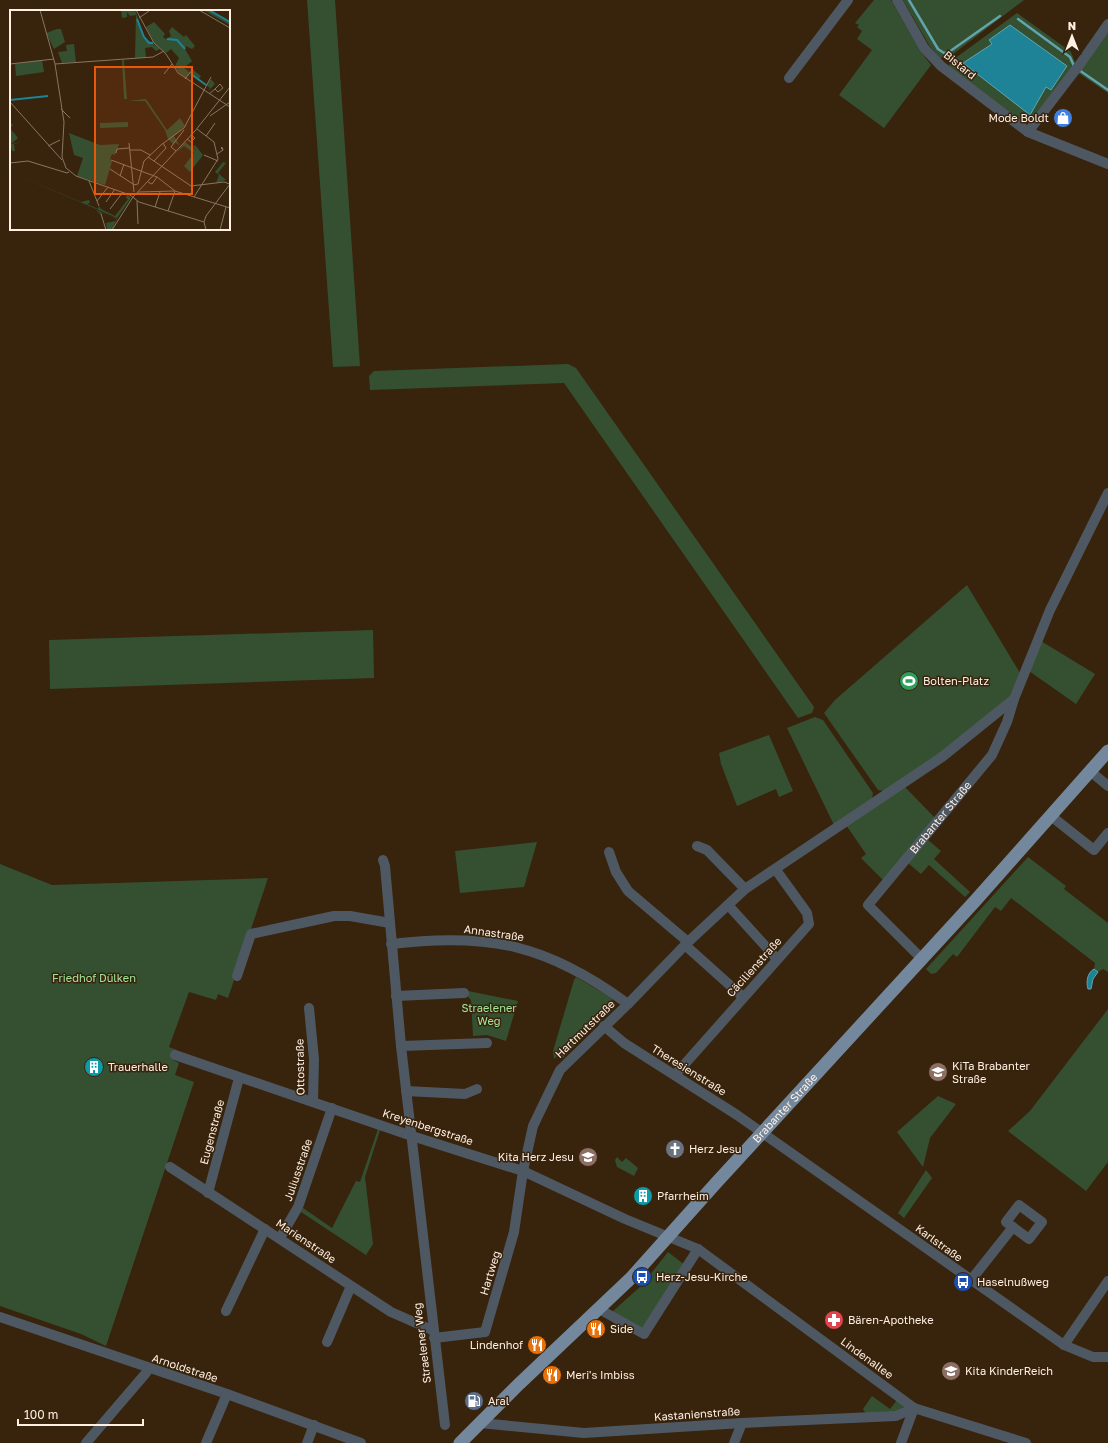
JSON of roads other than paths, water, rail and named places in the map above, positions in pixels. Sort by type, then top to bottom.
[{"type":"main road","name":"Brabanter Straße","points":[[460,1443],[631,1278],[762,1132],[922,960],[1108,751]]},
{"type":"street","points":[[789,78],[848,0]]},
{"type":"street","name":"Bistard","points":[[897,0],[924,48],[941,66],[1028,132],[1108,164]]},
{"type":"street","points":[[1028,132],[1080,64],[1108,24]]},
{"type":"street","name":"Brabanter Straße","points":[[922,960],[868,905],[992,755],[1050,610],[1108,493]]},
{"type":"street","name":"Brabanter Straße","points":[[830,831],[942,757],[1014,699]]},
{"type":"street","points":[[1090,772],[1108,786]]},
{"type":"street","points":[[1051,816],[1094,850],[1108,833]]},
{"type":"street","name":"Hartmutstraße","points":[[524,1171],[533,1126],[560,1070],[628,1004],[686,943],[729,906],[745,889],[776,870],[830,831]]},
{"type":"street","points":[[697,846],[706,850],[745,889]]},
{"type":"street","points":[[609,852],[616,872],[628,891],[743,997]]},
{"type":"street","name":"Straelener Weg","points":[[383,860],[385,866],[401,1046],[433,1334],[445,1425]]},
{"type":"street","name":"Cäcilienstraße","points":[[675,1075],[809,924],[807,913],[776,870]]},
{"type":"street","points":[[729,906],[777,959]]},
{"type":"street","points":[[237,976],[251,934],[334,916],[350,916],[390,924]]},
{"type":"street","name":"Annastraße","points":[[391,944],[435,940],[469,940],[523,948],[550,957],[574,969],[607,988],[628,1004]]},
{"type":"street","points":[[396,996],[464,993]]},
{"type":"street","name":"Ottostraße","points":[[309,1008],[314,1059],[313,1101]]},
{"type":"street","name":"Theresienstraße","points":[[604,1026],[624,1043],[762,1132]]},
{"type":"street","points":[[401,1046],[488,1043]]},
{"type":"street","name":"Kreyenbergstraße","points":[[175,1055],[412,1136],[524,1171],[625,1219],[669,1236]]},
{"type":"street","name":"Eugenstraße","points":[[208,1193],[239,1078]]},
{"type":"street","points":[[406,1091],[465,1094],[477,1089]]},
{"type":"street","name":"Juliusstraße","points":[[280,1238],[298,1207],[332,1108]]},
{"type":"street","name":"Karlstraße","points":[[762,1132],[1064,1345],[1093,1357],[1108,1357]]},
{"type":"street","name":"Marienstraße","points":[[170,1167],[391,1312],[433,1334]]},
{"type":"street","name":"Hartweg","points":[[433,1334],[485,1332],[514,1232],[524,1171]]},
{"type":"street","points":[[971,1280],[1013,1227]]},
{"type":"street","points":[[226,1311],[265,1228]]},
{"type":"street","name":"Lindenallee","points":[[669,1236],[698,1249],[914,1408],[1026,1443]]},
{"type":"street","points":[[599,1309],[644,1334],[698,1249]]},
{"type":"street","points":[[1064,1345],[1108,1282]]},
{"type":"street","points":[[327,1342],[351,1286]]},
{"type":"street","name":"Arnoldstraße","points":[[0,1317],[227,1394],[361,1443]]},
{"type":"street","points":[[86,1443],[149,1368]]},
{"type":"street","points":[[206,1443],[227,1394]]},
{"type":"street","points":[[901,1443],[914,1408]]},
{"type":"street","name":"Kastanienstraße","points":[[480,1423],[584,1433],[742,1423],[896,1416],[914,1408]]},
{"type":"street","points":[[734,1443],[742,1423]]},
{"type":"street","points":[[307,1443],[314,1425]]},
{"type":"water","points":[[1010,25],[1067,66],[1051,90],[1046,87],[1030,115],[963,63],[992,44],[989,40]]},
{"type":"water","points":[[1094,969],[1098,972],[1093,979],[1091,989],[1088,989],[1088,978]]},
{"type":"waterway","points":[[909,0],[938,49],[944,53],[949,52],[1000,16]]},
{"type":"waterway","points":[[1018,19],[1070,57],[1074,66]]},
{"type":"waterway","points":[[1079,70],[1108,90]]},
{"type":"place","name":"Mode Boldt","points":[[1063,118]]},
{"type":"place","name":"Bolten-Platz","points":[[909,681]]},
{"type":"place","name":"Trauerhalle","points":[[94,1067]]},
{"type":"place","name":"KiTa Brabanter Straße","points":[[938,1072]]},
{"type":"place","name":"Herz Jesu","points":[[675,1149]]},
{"type":"place","name":"Kita Herz Jesu","points":[[588,1157]]},
{"type":"place","name":"Pfarrheim","points":[[643,1196]]},
{"type":"place","name":"Herz-Jesu-Kirche","points":[[642,1277]]},
{"type":"place","name":"Haselnußweg","points":[[963,1282]]},
{"type":"place","name":"Bären-Apotheke","points":[[834,1320]]},
{"type":"place","name":"Side","points":[[596,1329]]},
{"type":"place","name":"Lindenhof","points":[[537,1345]]},
{"type":"place","name":"Kita KinderReich","points":[[951,1371]]},
{"type":"place","name":"Meri's Imbiss","points":[[552,1375]]},
{"type":"place","name":"Aral","points":[[474,1401]]},
{"type":"park label","name":"Friedhof Dülken","points":[[94,978]]}]
